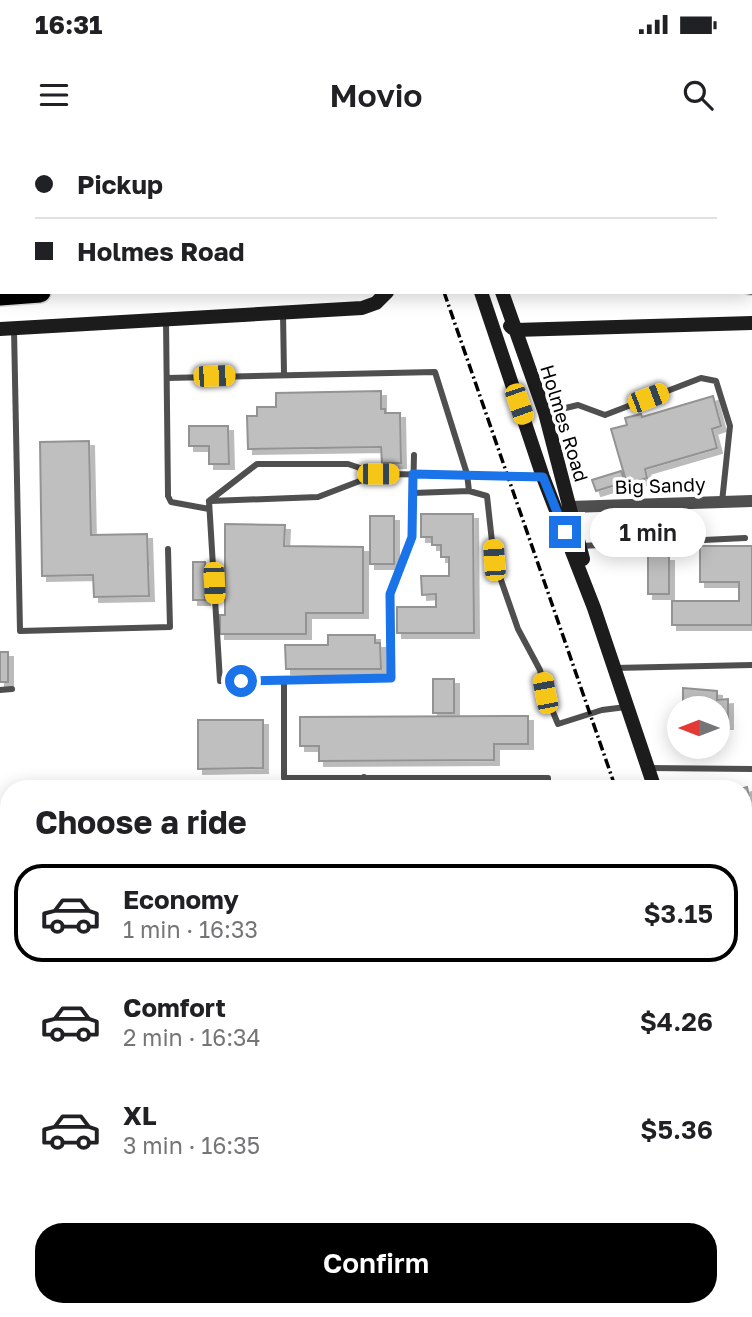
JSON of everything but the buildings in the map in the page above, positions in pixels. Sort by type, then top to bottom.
[{"type":"main road","points":[[7,328],[362,308],[376,303],[385,294]]},
{"type":"main road","name":"Holmes Road","points":[[503,294],[545,414],[594,608],[651,780]]},
{"type":"main road","points":[[483,299],[515,330],[752,323]]},
{"type":"main road","name":"Holmes Road","points":[[483,299],[543,477],[594,608]]},
{"type":"street","name":"Big Sandy","points":[[570,507],[752,501]]},
{"type":"lane","points":[[283,312],[284,374]]},
{"type":"lane","points":[[166,318],[168,496],[171,502],[183,507],[318,497],[378,474]]},
{"type":"lane","points":[[7,328],[20,631],[170,627],[168,549]]},
{"type":"lane","points":[[167,378],[435,372],[467,474],[469,491]]},
{"type":"lane","points":[[545,414],[578,405],[605,415],[701,378],[716,381],[730,426],[722,502]]},
{"type":"lane","points":[[209,505],[220,681],[391,678],[390,594],[412,537],[414,456]]},
{"type":"lane","points":[[209,505],[257,464],[348,464],[378,474],[543,477]]},
{"type":"lane","points":[[413,493],[469,491],[487,496],[494,560],[518,629],[540,670],[545,693],[558,724],[601,710],[626,707]]},
{"type":"lane","points":[[580,546],[745,538]]},
{"type":"lane","points":[[612,668],[752,665]]},
{"type":"lane","points":[[284,680],[284,778],[548,780]]},
{"type":"lane","points":[[0,690],[12,689]]},
{"type":"lane","points":[[647,768],[752,769]]},
{"type":"railway","points":[[445,294],[613,780]]},
{"type":"route","points":[[241,681],[391,678],[390,594],[412,537],[413,474],[507,474],[543,477],[565,532]]}]
